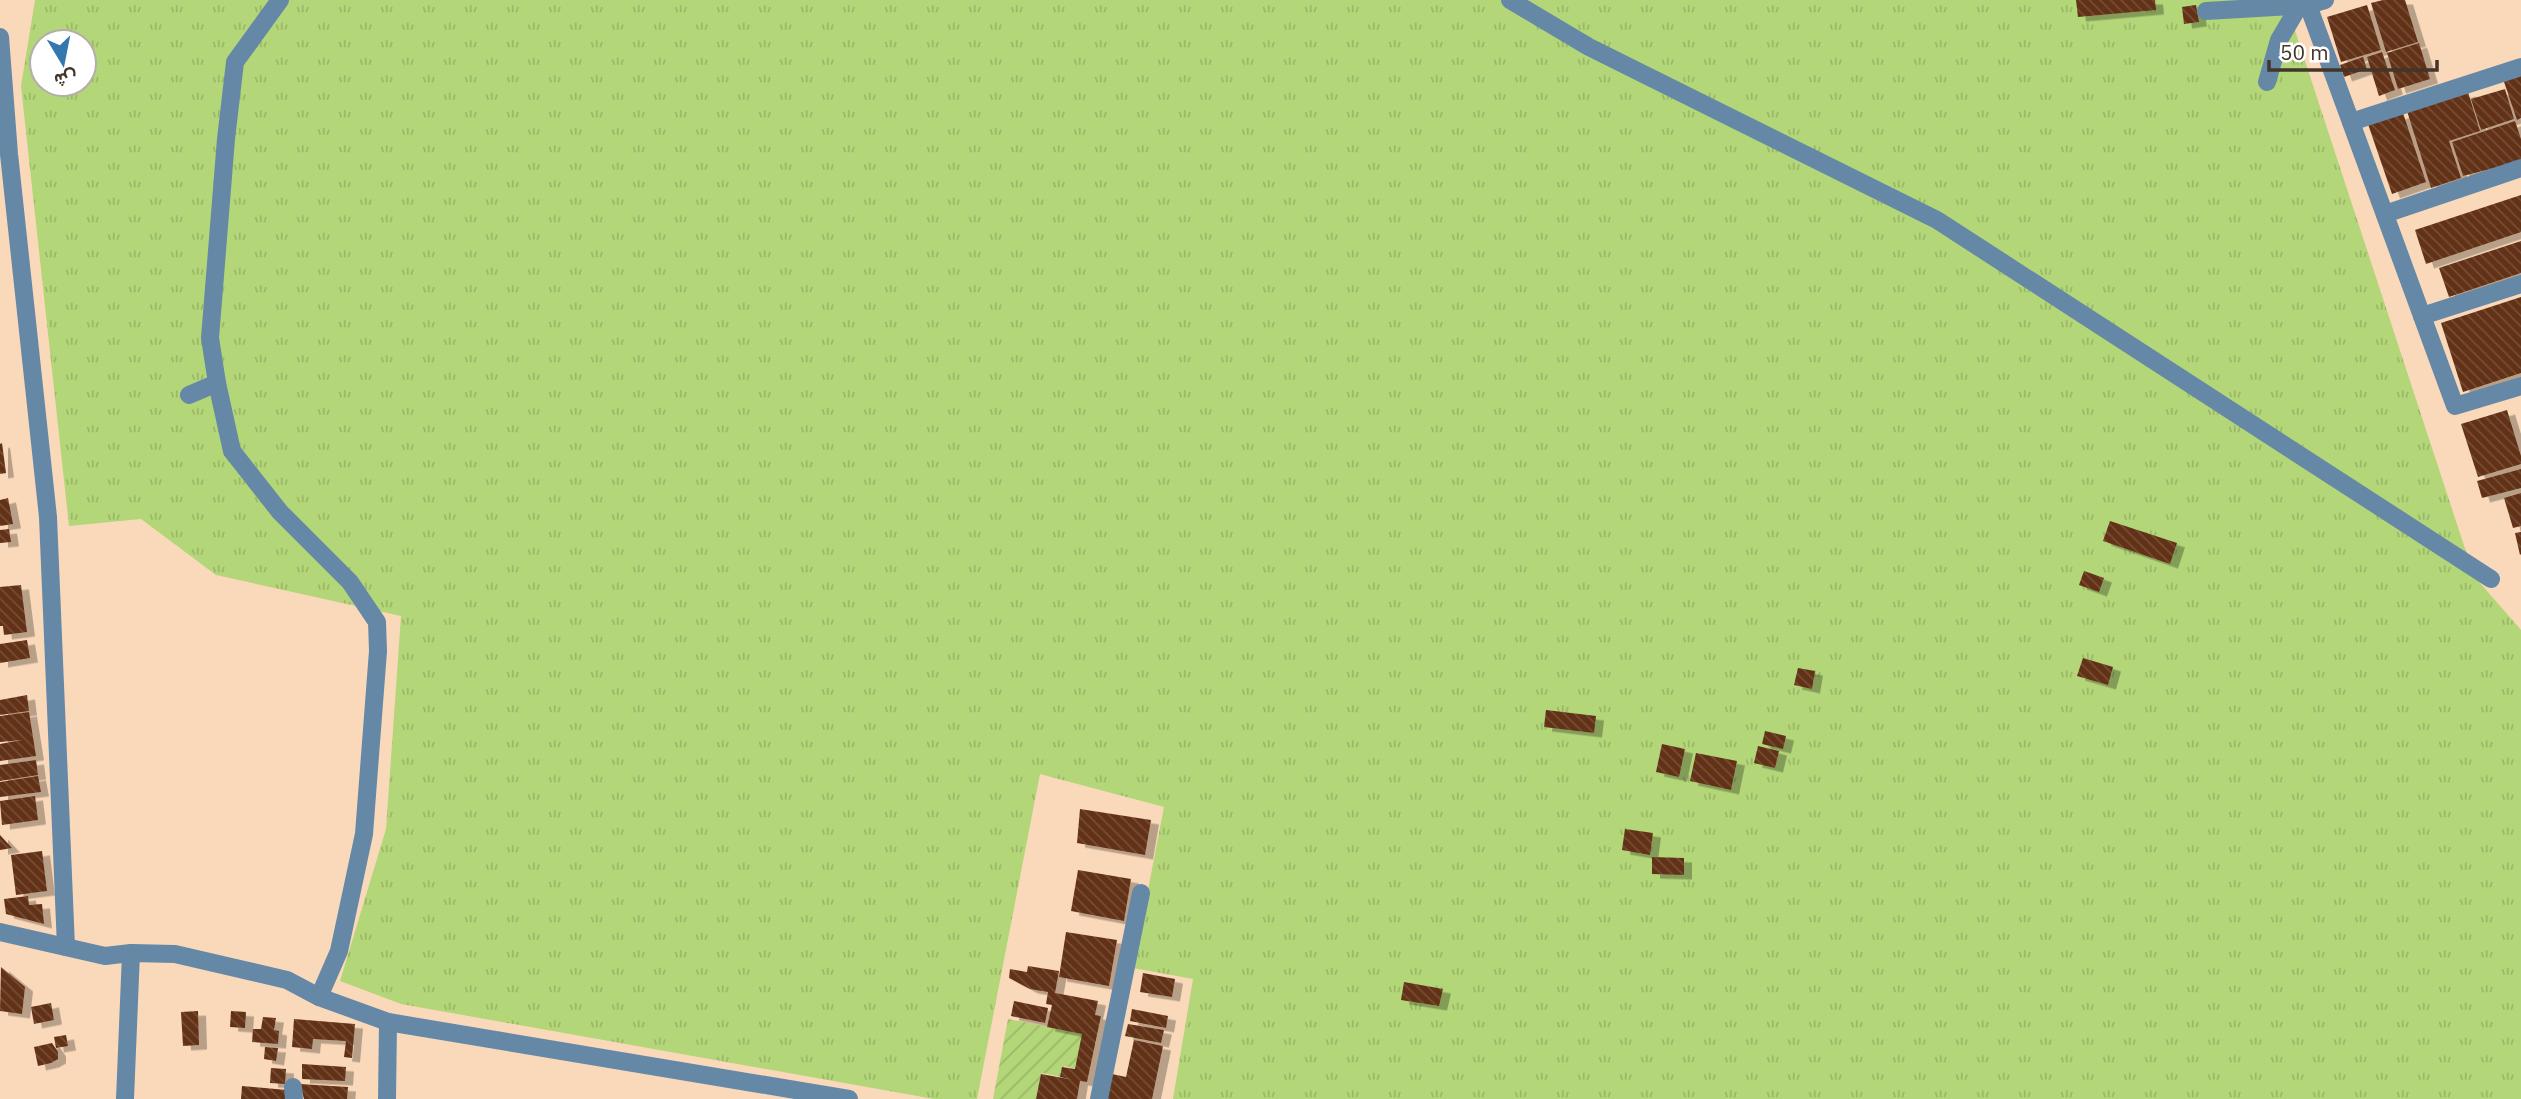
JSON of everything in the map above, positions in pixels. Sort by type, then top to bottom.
[{"type":"street","points":[[280,0],[235,62],[210,338],[216,383],[232,451],[280,512],[350,582],[377,622],[378,651],[364,834],[339,951],[319,997]]},
{"type":"street","points":[[1510,0],[1589,47],[1937,220],[2491,579]]},
{"type":"street","points":[[2206,11],[2306,3]]},
{"type":"street","points":[[2267,82],[2279,40],[2306,3]]},
{"type":"street","points":[[2306,3],[2455,406],[2521,386]]},
{"type":"street","points":[[0,37],[9,155],[47,496],[66,947]]},
{"type":"street","points":[[2351,122],[2521,67]]},
{"type":"street","points":[[2385,214],[2521,168]]},
{"type":"street","points":[[2422,316],[2521,285]]},
{"type":"street","points":[[189,395],[216,383]]},
{"type":"street","points":[[1099,1099],[1141,893]]},
{"type":"street","points":[[0,932],[105,956],[131,953],[175,954],[262,974],[287,980],[319,997],[388,1022],[849,1099]]},
{"type":"street","points":[[125,1099],[131,953]]},
{"type":"street","points":[[387,1099],[388,1022]]},
{"type":"green space","points":[[35,0],[2285,0],[2474,576],[2521,630],[2521,1099],[1173,1099],[1193,979],[1133,968],[1164,807],[1040,774],[977,1099],[934,1099],[401,1004],[340,981],[386,829],[401,616],[216,575],[141,519],[69,526],[21,86],[28,43],[28,98],[98,98],[98,28],[30,28]]},
{"type":"green space","points":[[1008,1019],[1084,1034],[1077,1069],[1064,1066],[1062,1077],[1042,1073],[1036,1099],[993,1099]]},
{"type":"building","points":[[2076,0],[2155,0],[2156,10],[2078,17]]},
{"type":"building","points":[[2405,0],[2418,42],[2386,52],[2371,3]]},
{"type":"building","points":[[2196,5],[2199,22],[2184,24],[2182,7]]},
{"type":"building","points":[[2367,5],[2381,50],[2341,62],[2327,17]]},
{"type":"building","points":[[2419,43],[2430,79],[2398,89],[2387,53]]},
{"type":"building","points":[[2382,52],[2395,90],[2379,96],[2367,57]]},
{"type":"building","points":[[2363,57],[2367,69],[2344,77],[2340,65]]},
{"type":"building","points":[[2521,70],[2521,118],[2517,120],[2502,76]]},
{"type":"building","points":[[2505,89],[2514,119],[2481,130],[2471,99]]},
{"type":"building","points":[[2468,92],[2480,131],[2449,141],[2461,178],[2431,188],[2407,111]]},
{"type":"building","points":[[2403,113],[2426,182],[2392,194],[2368,124]]},
{"type":"building","points":[[2515,121],[2521,139],[2521,161],[2463,176],[2452,142]]},
{"type":"building","points":[[2521,195],[2521,232],[2426,264],[2415,230]]},
{"type":"building","points":[[2521,241],[2521,273],[2449,297],[2439,268]]},
{"type":"building","points":[[2521,297],[2521,373],[2463,392],[2441,323]]},
{"type":"building","points":[[2507,410],[2521,464],[2478,477],[2461,424]]},
{"type":"building","points":[[2,443],[6,473],[0,474],[0,444]]},
{"type":"building","points":[[2521,469],[2521,488],[2482,498],[2477,481]]},
{"type":"building","points":[[2521,493],[2521,526],[2513,528],[2504,498]]},
{"type":"building","points":[[8,498],[13,524],[0,526],[0,500]]},
{"type":"building","points":[[2110,521],[2177,543],[2170,564],[2103,541]]},
{"type":"building","points":[[9,529],[11,542],[0,543],[0,530]]},
{"type":"building","points":[[2521,532],[2521,554],[2520,555],[2515,533]]},
{"type":"building","points":[[2084,571],[2104,578],[2099,592],[2079,585]]},
{"type":"building","points":[[21,585],[27,632],[4,635],[3,626],[0,626],[0,587]]},
{"type":"building","points":[[27,640],[30,658],[0,663],[0,644]]},
{"type":"building","points":[[2083,658],[2113,667],[2108,685],[2077,676]]},
{"type":"building","points":[[1798,668],[1815,671],[1812,689],[1794,685]]},
{"type":"building","points":[[27,695],[29,711],[0,715],[0,700]]},
{"type":"building","points":[[1546,710],[1596,716],[1594,733],[1544,727]]},
{"type":"building","points":[[29,712],[36,756],[0,761],[0,744],[22,740],[0,742],[0,716]]},
{"type":"building","points":[[1765,731],[1786,736],[1783,749],[1762,744]]},
{"type":"building","points":[[1662,744],[1685,749],[1679,777],[1656,772]]},
{"type":"building","points":[[1758,746],[1779,751],[1775,768],[1754,763]]},
{"type":"building","points":[[1696,753],[1737,761],[1731,790],[1690,781]]},
{"type":"building","points":[[36,760],[38,775],[0,781],[0,765]]},
{"type":"building","points":[[38,776],[41,792],[0,797],[0,782]]},
{"type":"building","points":[[35,796],[38,820],[2,825],[0,801]]},
{"type":"building","points":[[1080,809],[1151,820],[1145,855],[1077,843]]},
{"type":"building","points":[[1625,829],[1653,833],[1650,855],[1622,850]]},
{"type":"building","points":[[0,835],[12,848],[0,850]]},
{"type":"building","points":[[42,851],[47,891],[16,895],[11,855]]},
{"type":"building","points":[[1652,857],[1684,858],[1684,875],[1652,874]]},
{"type":"building","points":[[1078,870],[1131,879],[1124,921],[1071,911]]},
{"type":"building","points":[[28,896],[29,905],[42,904],[44,924],[6,914],[4,899]]},
{"type":"building","points":[[1066,932],[1117,940],[1109,986],[1059,977]]},
{"type":"building","points":[[1028,966],[1059,971],[1055,993],[1098,1001],[1095,1015],[1101,1016],[1087,1082],[1080,1081],[1077,1099],[1036,1099],[1041,1074],[1074,1080],[1060,1077],[1062,1067],[1075,1069],[1082,1034],[1047,1027],[1052,1005],[1046,1004],[1048,992],[1030,989],[1009,978],[1010,969],[1027,972]]},
{"type":"building","points":[[1,967],[25,987],[22,1014],[0,1011]]},
{"type":"building","points":[[1143,973],[1175,979],[1172,997],[1140,992]]},
{"type":"building","points":[[1404,982],[1443,989],[1439,1006],[1401,1000]]},
{"type":"building","points":[[1014,1001],[1048,1008],[1045,1023],[1011,1016]]},
{"type":"building","points":[[51,1003],[54,1020],[34,1024],[31,1007]]},
{"type":"building","points":[[1132,1009],[1168,1016],[1166,1028],[1130,1021]]},
{"type":"building","points":[[198,1011],[199,1045],[183,1046],[181,1012]]},
{"type":"building","points":[[231,1011],[246,1012],[245,1028],[230,1027]]},
{"type":"building","points":[[263,1017],[276,1018],[274,1030],[279,1031],[278,1044],[252,1042],[253,1029],[261,1029]]},
{"type":"building","points":[[294,1019],[355,1024],[352,1058],[344,1057],[346,1041],[313,1039],[312,1049],[292,1047]]},
{"type":"building","points":[[1128,1024],[1164,1030],[1161,1043],[1125,1036]]},
{"type":"building","points":[[66,1035],[68,1046],[56,1048],[54,1037]]},
{"type":"building","points":[[1134,1040],[1163,1046],[1152,1099],[1107,1099],[1112,1074],[1126,1077]]},
{"type":"building","points":[[52,1043],[58,1052],[58,1059],[38,1066],[34,1047]]},
{"type":"building","points":[[265,1047],[278,1048],[276,1061],[264,1059]]},
{"type":"building","points":[[302,1064],[346,1067],[345,1081],[302,1079]]},
{"type":"building","points":[[271,1068],[286,1069],[285,1084],[270,1083]]},
{"type":"building","points":[[300,1084],[348,1087],[347,1099],[304,1099]]},
{"type":"building","points":[[242,1086],[287,1090],[286,1099],[241,1099]]}]
